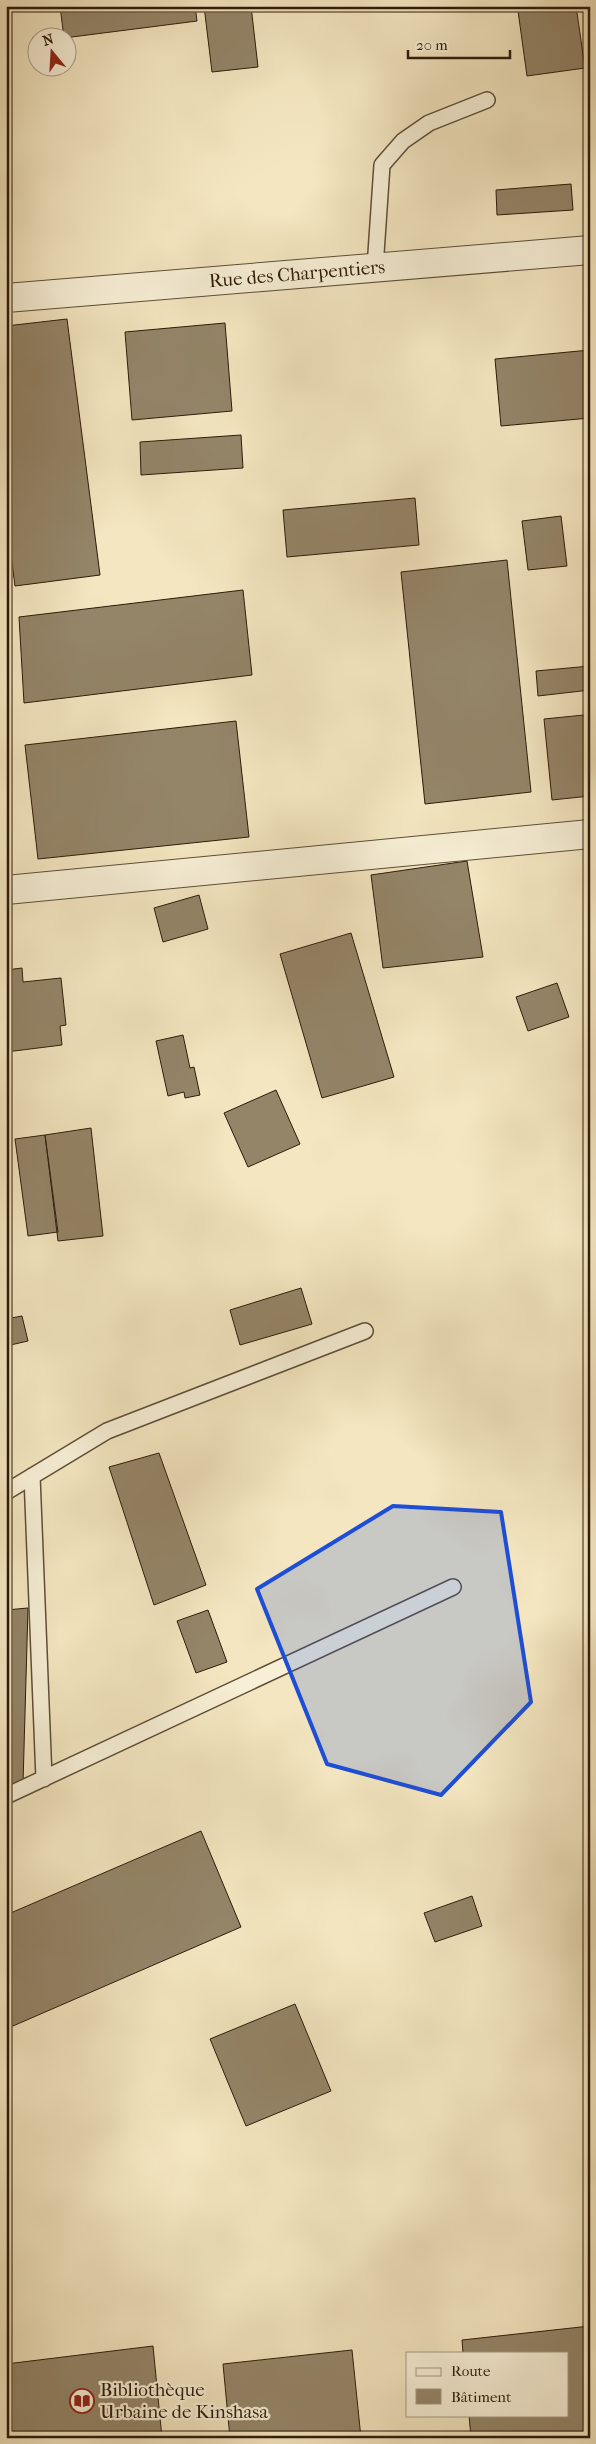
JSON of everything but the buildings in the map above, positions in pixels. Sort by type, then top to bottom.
[{"type":"street","name":"Rue des Charpentiers","points":[[6,298],[590,250]]},
{"type":"street","points":[[6,890],[590,834]]},
{"type":"lane","points":[[376,268],[382,165],[403,141],[429,123],[487,100]]},
{"type":"lane","points":[[6,1492],[107,1431],[365,1331]]},
{"type":"lane","points":[[32,1476],[44,1779]]},
{"type":"lane","points":[[6,1796],[453,1586]]},
{"type":"highlighted area","points":[[393,1506],[501,1512],[531,1702],[441,1795],[327,1764],[257,1589]]},
{"type":"place","name":"Bibliothèque Urbaine de Kinshasa","points":[[82,2401]]}]
